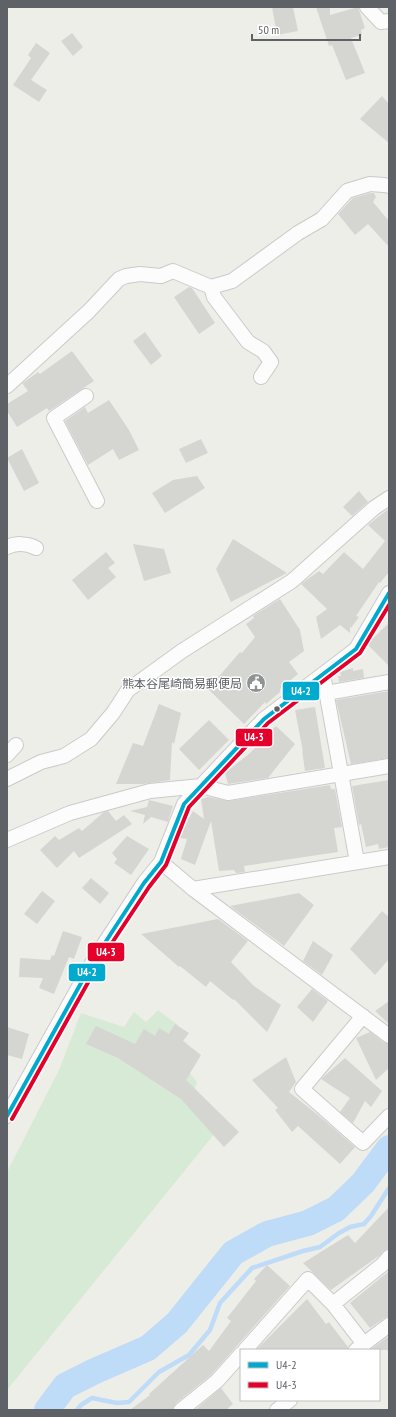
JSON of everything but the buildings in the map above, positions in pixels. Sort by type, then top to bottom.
[{"type":"street","points":[[367,7],[381,22],[389,22]]},
{"type":"street","points":[[7,386],[89,311],[119,279],[126,276],[140,274],[161,276],[172,271],[210,286],[232,281],[298,233],[322,219],[347,191],[370,184],[389,186]]},
{"type":"street","points":[[210,286],[214,297],[248,342],[263,351],[270,362],[261,377]]},
{"type":"street","points":[[86,396],[54,418],[97,501]]},
{"type":"street","points":[[7,779],[41,762],[64,756],[91,739],[113,713],[128,690],[182,651],[292,581],[374,508],[389,498]]},
{"type":"street","points":[[7,547],[14,544],[31,545],[36,548]]},
{"type":"street","points":[[7,1116],[95,958],[144,883],[161,862],[184,804],[217,767],[264,719],[356,649],[389,593]]},
{"type":"street","points":[[323,674],[357,862]]},
{"type":"street","points":[[326,693],[389,682]]},
{"type":"street","points":[[7,840],[70,813],[150,791],[201,786],[228,793],[389,766]]},
{"type":"street","points":[[193,889],[389,857]]},
{"type":"street","points":[[161,862],[193,889],[389,1036]]},
{"type":"street","points":[[363,1016],[302,1089],[363,1142],[389,1116]]},
{"type":"street","points":[[333,1304],[382,1265],[389,1257]]},
{"type":"street","points":[[246,1349],[308,1279],[333,1304],[360,1347],[389,1325]]},
{"type":"street","points":[[181,1410],[217,1381],[240,1355]]},
{"type":"street","points":[[277,1410],[289,1401]]},
{"type":"green space","points":[[158,1010],[178,1025],[172,1034],[187,1043],[179,1060],[197,1082],[194,1091],[224,1122],[7,1390],[7,1172],[59,1070],[81,1013],[124,1027],[134,1012],[146,1022]]},
{"type":"waterway","points":[[47,1410],[65,1386],[148,1348],[177,1323],[233,1253],[267,1234],[308,1223],[336,1209],[363,1183],[389,1148]]},
{"type":"waterway","points":[[77,1410],[81,1405],[92,1398],[117,1403],[129,1402],[159,1372],[189,1355],[210,1330],[220,1303],[252,1268],[320,1247],[350,1227],[364,1224],[389,1188]]},
{"type":"transit line","name":"U4-2","points":[[7,1116],[95,958],[144,883],[161,862],[184,804],[264,719],[356,649],[389,593]]},
{"type":"transit line","name":"U4-3","points":[[12,1119],[100,961],[149,887],[166,865],[189,807],[268,723],[360,653],[389,605]]},
{"type":"place","name":"熊本谷尾崎簡易郵便局","points":[[256,683]]}]
